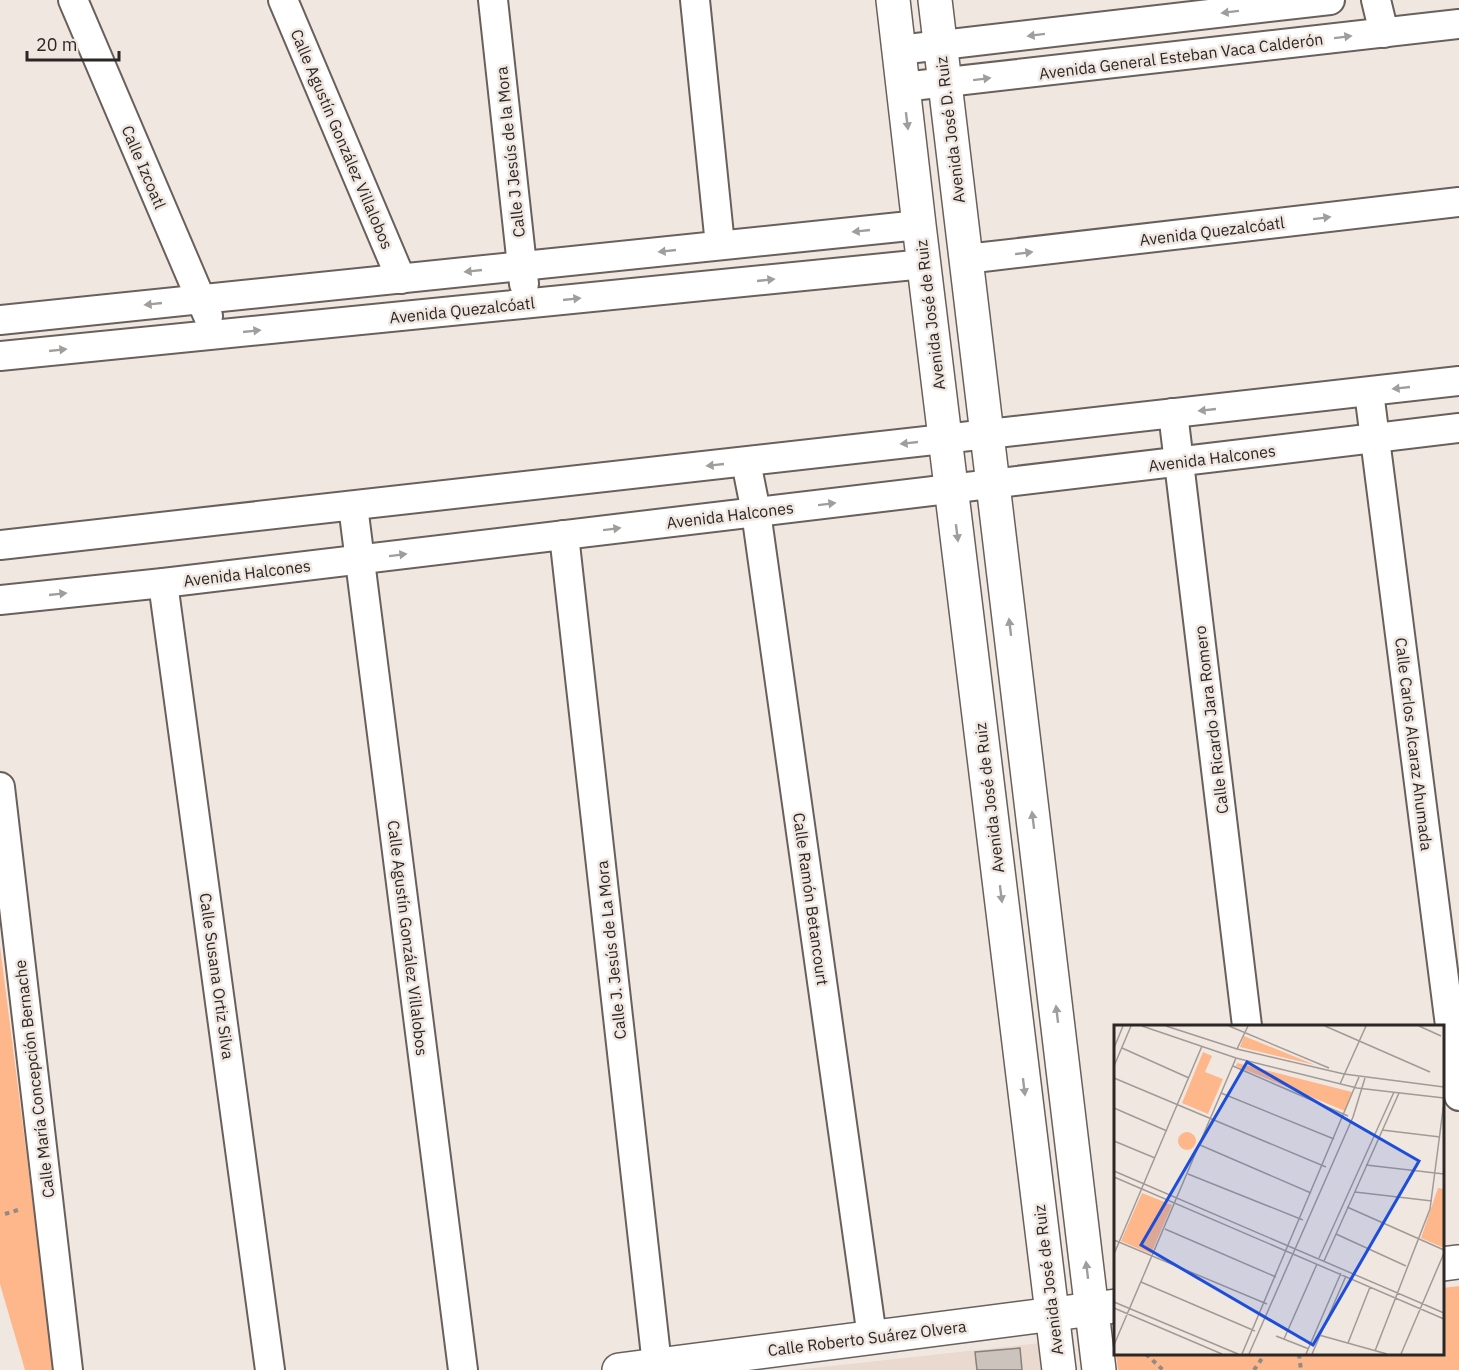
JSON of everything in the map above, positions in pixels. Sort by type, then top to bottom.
[{"type":"street","name":"Calle Izcoatl","points":[[72,0],[217,334]]},
{"type":"street","name":"Calle Agustín González Villalobos","points":[[283,0],[401,279]]},
{"type":"street","name":"Calle J Jesús de la Mora","points":[[494,0],[526,304]]},
{"type":"street","points":[[695,0],[720,245]]},
{"type":"street","points":[[0,320],[919,225],[893,0]]},
{"type":"street","name":"Avenida José D. Ruiz","points":[[935,0],[966,259]]},
{"type":"street","points":[[899,50],[1330,0]]},
{"type":"street","points":[[1376,0],[1384,33]]},
{"type":"street","name":"Avenida General Esteban Vaca Calderón","points":[[903,87],[1459,24]]},
{"type":"street","name":"Avenida Quezalcóatl","points":[[966,259],[1459,202]]},
{"type":"street","name":"Avenida José de Ruiz","points":[[919,225],[1059,1370]]},
{"type":"street","points":[[966,259],[993,484],[1104,1308],[1100,1370]]},
{"type":"street","name":"Avenida Quezalcóatl","points":[[0,356],[924,264]]},
{"type":"street","points":[[0,545],[1459,381]]},
{"type":"street","name":"Calle Carlos Alcaraz Ahumada","points":[[1369,392],[1459,1096]]},
{"type":"street","name":"Calle Ricardo Jara Romero","points":[[1173,413],[1247,1025]]},
{"type":"street","name":"Avenida Halcones","points":[[0,600],[163,583],[1459,428]]},
{"type":"street","name":"Calle Ramón Betancourt","points":[[746,462],[756,512],[872,1337]]},
{"type":"street","name":"Calle Agustín González Villalobos","points":[[353,506],[463,1370]]},
{"type":"street","name":"Calle J. Jesús de La Mora","points":[[564,535],[657,1365]]},
{"type":"street","name":"Calle Susana Ortiz Silva","points":[[163,583],[270,1370]]},
{"type":"street","name":"Calle María Concepción Bernache","points":[[0,787],[69,1370]]},
{"type":"street","points":[[1444,1264],[1459,1262]]},
{"type":"street","name":"Calle Roberto Suárez Olvera","points":[[619,1370],[1104,1308]]},
{"type":"path","points":[[5,1214],[22,1209]]},
{"type":"path","points":[[1148,1355],[1163,1370]]},
{"type":"path","points":[[1254,1370],[1264,1355]]},
{"type":"path","points":[[1299,1355],[1301,1370]]},
{"type":"shaded area","points":[[0,946],[54,1370],[25,1370],[0,1284]]},
{"type":"shaded area","points":[[1459,1286],[1459,1370],[1118,1370],[1116,1355],[1444,1355],[1444,1288]]},
{"type":"shaded area","points":[[1040,1343],[1043,1370],[795,1370]]},
{"type":"building","points":[[1020,1348],[1022,1370],[977,1370],[975,1352]]}]
